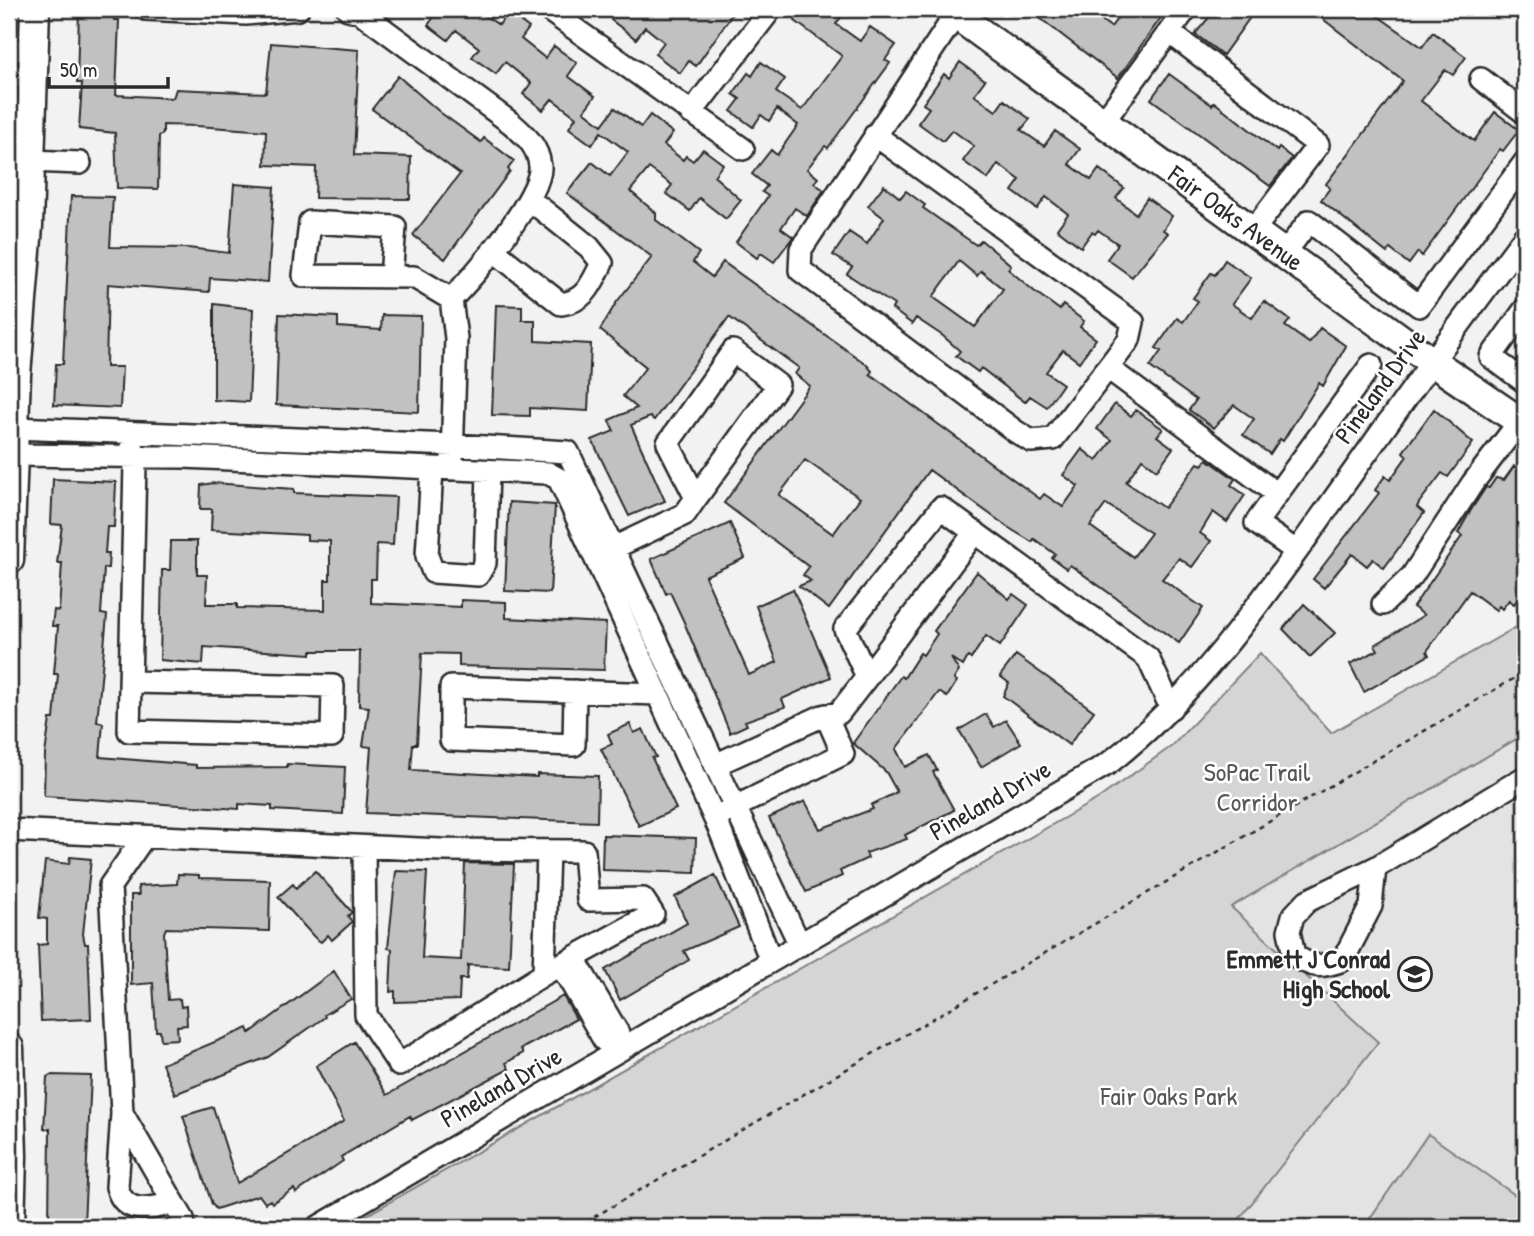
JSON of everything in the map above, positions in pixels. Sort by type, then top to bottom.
[{"type":"main road","points":[[9,561],[19,195],[30,160],[21,64],[35,9]]},
{"type":"main road","name":"Fair Oaks Avenue","points":[[952,12],[1431,361],[1523,423]]},
{"type":"main road","points":[[9,1048],[10,1227]]},
{"type":"street","points":[[145,9],[246,14],[298,9]]},
{"type":"street","points":[[348,9],[360,12],[533,143],[540,166],[538,187],[474,277],[451,299]]},
{"type":"street","points":[[547,9],[570,15],[691,113],[743,149]]},
{"type":"street","points":[[691,113],[771,9]]},
{"type":"street","points":[[1103,122],[1186,9]]},
{"type":"street","points":[[875,135],[1133,322],[1129,341],[1053,439],[1031,441],[800,270],[801,249],[952,12]]},
{"type":"street","points":[[1169,32],[1318,145],[1253,231]]},
{"type":"street","points":[[1481,79],[1525,113]]},
{"type":"street","points":[[30,160],[80,163]]},
{"type":"street","points":[[1284,254],[1309,221],[1419,306],[1525,162]]},
{"type":"street","points":[[493,250],[561,304],[573,303],[590,289],[602,262],[589,247],[529,199]]},
{"type":"street","points":[[391,277],[395,227],[310,222],[304,276],[391,277],[414,277],[451,299]]},
{"type":"street","name":"Pineland Drive","points":[[318,1227],[1109,763],[1149,732],[1233,635],[1525,236]]},
{"type":"street","points":[[451,299],[456,338],[453,445],[442,470],[428,556],[433,572],[478,575],[485,563],[488,473]]},
{"type":"street","points":[[1525,309],[1491,357],[1525,382]]},
{"type":"street","points":[[605,553],[685,514],[778,385],[733,351],[668,443],[696,498]]},
{"type":"street","points":[[1296,551],[1256,523],[1371,365]]},
{"type":"street","points":[[1108,368],[1278,494]]},
{"type":"street","points":[[13,423],[568,452],[659,694],[715,818],[772,961]]},
{"type":"street","points":[[13,423],[132,450],[488,473],[548,473],[559,479],[605,553],[715,765],[800,945]]},
{"type":"street","points":[[1383,604],[1412,576],[1472,484],[1523,423]]},
{"type":"street","points":[[131,682],[333,686],[331,736],[129,731],[132,450]]},
{"type":"street","points":[[867,677],[845,629],[941,508],[1148,658],[1171,708]]},
{"type":"street","points":[[715,765],[826,715],[839,713],[975,532]]},
{"type":"street","points":[[575,691],[574,745],[451,740],[451,687],[575,691],[659,694]]},
{"type":"street","points":[[715,818],[843,754],[826,715]]},
{"type":"street","points":[[1376,868],[1371,906],[1343,960],[1324,967],[1308,966],[1294,955],[1289,931],[1293,916],[1307,901],[1376,868],[1525,777]]},
{"type":"street","points":[[9,830],[364,847],[583,851],[588,900],[643,899],[653,914],[544,974],[399,1065],[366,1015],[364,847]]},
{"type":"street","points":[[144,837],[110,886],[122,1113],[117,1187],[119,1196],[131,1208],[146,1210],[174,1203]]},
{"type":"street","points":[[544,974],[548,851]]},
{"type":"street","points":[[740,881],[764,870]]},
{"type":"street","points":[[567,962],[579,967],[618,1032],[618,1051]]},
{"type":"street","points":[[122,1113],[174,1203],[184,1227]]},
{"type":"path","points":[[578,1227],[1525,673]]},
{"type":"shaded area","name":"Emmett J Conrad High School","points":[[1525,734],[1525,1227],[1233,1227],[1378,1042],[1231,907]]},
{"type":"green space","name":"SoPac Trail Corridor","points":[[1525,622],[1525,734],[1231,907],[1378,1042],[1233,1227],[346,1227],[1099,798],[1172,746],[1260,653],[1331,733]]},
{"type":"green space","points":[[1428,1134],[1525,1202],[1525,1227],[1364,1227]]},
{"type":"building","points":[[79,9],[114,9],[114,20],[119,20],[116,95],[173,98],[176,89],[266,93],[271,43],[359,50],[354,155],[411,157],[410,199],[315,198],[316,167],[265,165],[266,131],[196,126],[163,125],[163,134],[159,136],[158,189],[117,188],[115,133],[79,129],[82,83],[77,83]]},
{"type":"building","points":[[440,9],[475,9],[499,25],[508,12],[529,28],[521,39],[545,58],[554,46],[577,63],[568,76],[595,96],[584,111],[602,125],[615,108],[641,127],[650,115],[673,133],[664,145],[683,160],[686,156],[693,161],[703,149],[723,164],[714,176],[741,200],[726,219],[699,198],[690,211],[666,193],[672,185],[649,168],[630,191],[656,213],[656,220],[699,253],[693,262],[712,277],[723,262],[866,364],[872,371],[870,374],[1040,499],[1044,494],[1063,507],[1078,486],[1063,475],[1082,449],[1097,461],[1112,440],[1097,429],[1115,404],[1131,416],[1136,410],[1163,429],[1157,436],[1173,448],[1157,470],[1142,459],[1126,482],[1164,508],[1198,463],[1202,465],[1207,459],[1235,479],[1231,485],[1245,495],[1227,522],[1213,512],[1200,533],[1211,541],[1192,567],[1179,558],[1162,579],[1203,608],[1179,643],[1070,565],[1067,569],[1052,558],[1055,554],[1034,539],[1032,542],[1009,528],[929,470],[829,609],[799,586],[811,581],[803,575],[809,567],[724,503],[810,386],[795,374],[799,368],[729,317],[654,420],[650,417],[631,425],[665,501],[629,516],[592,440],[614,431],[609,420],[637,408],[623,396],[646,367],[600,330],[616,303],[652,257],[567,193],[592,162],[610,176],[628,152],[601,132],[592,145],[569,128],[576,117],[552,99],[543,110],[523,94],[531,83],[505,62],[496,74],[472,57],[479,48],[456,30],[448,40],[428,25]],"holes":[[[805,460],[860,498],[833,534],[779,495]],[[1106,504],[1151,533],[1133,557],[1090,526]]]},
{"type":"building","points":[[619,9],[736,9],[696,66],[689,61],[680,73],[655,54],[664,42],[645,27],[636,39],[611,20]]},
{"type":"building","points":[[784,9],[847,9],[836,24],[860,41],[870,27],[896,45],[885,60],[890,63],[828,148],[825,146],[807,169],[818,178],[814,183],[824,190],[807,216],[795,208],[781,228],[793,237],[774,262],[761,253],[757,258],[736,242],[768,196],[762,192],[767,186],[752,174],[771,150],[777,155],[798,125],[777,109],[769,121],[761,115],[753,127],[731,111],[740,99],[733,94],[748,73],[752,76],[761,62],[785,79],[776,92],[802,110],[842,56],[795,21]]},
{"type":"building","points":[[1028,9],[1086,9],[1111,27],[1124,9],[1167,9],[1118,78]]},
{"type":"building","points":[[1216,9],[1256,9],[1223,55],[1195,34]]},
{"type":"building","points":[[1310,9],[1368,9],[1422,47],[1433,32],[1466,57],[1453,75],[1445,70],[1421,101],[1474,141],[1495,112],[1519,130],[1503,151],[1500,149],[1422,256],[1418,252],[1409,264],[1390,249],[1387,253],[1321,200],[1330,188],[1326,184],[1403,81]]},
{"type":"building","points":[[960,62],[985,80],[974,95],[996,111],[1004,100],[1030,119],[1021,130],[1044,146],[1055,131],[1080,149],[1069,164],[1091,180],[1099,169],[1124,188],[1116,198],[1136,214],[1147,198],[1172,216],[1163,230],[1168,233],[1132,277],[1107,259],[1118,244],[1098,230],[1095,234],[1092,232],[1081,247],[1057,229],[1068,214],[1046,197],[1037,209],[1012,191],[1020,180],[998,164],[988,179],[963,161],[974,146],[952,130],[943,141],[918,123],[929,108],[923,104],[944,74],[949,78]]},
{"type":"building","points":[[1169,74],[1212,105],[1214,102],[1277,151],[1279,148],[1292,158],[1270,186],[1151,99]]},
{"type":"building","points":[[398,76],[441,113],[481,142],[484,138],[514,161],[508,169],[510,171],[445,259],[413,235],[460,174],[372,109]]},
{"type":"building","points":[[234,184],[274,187],[268,282],[210,278],[209,292],[108,284],[106,367],[122,367],[120,408],[54,405],[56,364],[63,364],[71,196],[113,197],[110,247],[188,248],[229,253]]},
{"type":"building","points":[[884,185],[900,198],[906,191],[925,205],[923,208],[976,245],[981,240],[1011,265],[1008,269],[1060,310],[1063,305],[1084,321],[1080,327],[1096,339],[1079,362],[1063,350],[1046,372],[1063,384],[1047,407],[1030,396],[1025,402],[981,368],[978,372],[956,356],[960,351],[943,336],[916,318],[912,324],[892,309],[894,305],[847,274],[852,267],[833,255],[849,232],[867,244],[884,218],[868,206]],"holes":[[[959,261],[977,276],[981,271],[1003,289],[975,327],[933,297]]]},
{"type":"building","points":[[1225,260],[1251,278],[1232,304],[1252,318],[1264,301],[1290,320],[1285,326],[1309,343],[1320,328],[1346,346],[1323,386],[1319,383],[1283,441],[1280,439],[1270,454],[1243,435],[1254,419],[1234,405],[1214,428],[1189,410],[1196,400],[1150,367],[1161,351],[1156,348],[1177,318],[1183,322],[1198,301],[1193,298],[1211,273],[1215,275]]},
{"type":"building","points":[[214,304],[253,309],[249,402],[214,400]]},
{"type":"building","points":[[496,305],[522,306],[522,320],[535,320],[535,341],[591,344],[588,411],[530,408],[530,416],[492,415]]},
{"type":"building","points":[[279,314],[338,317],[338,327],[381,330],[382,315],[421,316],[419,412],[276,405]]},
{"type":"building","points":[[1434,409],[1473,443],[1448,477],[1442,473],[1419,503],[1417,507],[1424,513],[1384,568],[1373,559],[1367,566],[1352,554],[1324,588],[1313,579],[1379,493],[1375,490],[1385,476],[1390,480],[1407,456],[1403,452]]},
{"type":"building","points":[[1514,466],[1525,473],[1525,561],[1519,568],[1525,576],[1520,582],[1525,591],[1514,604],[1509,600],[1502,609],[1499,606],[1496,610],[1470,591],[1427,651],[1429,655],[1364,692],[1350,664],[1378,650],[1375,645],[1424,615],[1413,607],[1462,536],[1458,533],[1471,510],[1486,487],[1489,488],[1496,478],[1504,480]]},
{"type":"building","points":[[53,479],[116,482],[114,527],[107,527],[105,553],[109,553],[108,568],[104,568],[101,614],[107,615],[97,722],[103,723],[100,757],[196,765],[196,768],[287,767],[287,764],[345,767],[343,814],[272,810],[272,806],[239,804],[239,809],[44,796],[45,754],[50,719],[54,719],[58,674],[54,674],[58,626],[52,626],[54,610],[59,611],[62,563],[57,563],[62,525],[51,524]]},
{"type":"building","points":[[213,483],[294,489],[294,493],[396,497],[393,545],[377,544],[376,579],[371,579],[371,603],[461,607],[461,600],[506,602],[506,618],[606,623],[604,670],[459,666],[459,654],[422,653],[417,744],[413,744],[411,770],[537,777],[537,774],[598,776],[597,822],[366,813],[371,747],[363,746],[369,707],[359,706],[360,651],[311,651],[311,654],[204,647],[203,664],[160,660],[162,570],[170,570],[171,541],[197,541],[197,575],[207,575],[206,604],[237,604],[237,608],[325,610],[325,580],[330,580],[330,541],[307,540],[307,535],[211,530],[212,509],[200,509],[201,485]]},
{"type":"building","points":[[509,502],[555,505],[550,593],[505,591]]},
{"type":"building","points":[[730,523],[745,558],[705,576],[749,675],[777,662],[756,606],[793,589],[831,677],[782,699],[785,707],[745,721],[747,725],[730,733],[684,622],[670,592],[666,594],[651,559]]},
{"type":"building","points":[[977,572],[1009,599],[1013,594],[1028,605],[1000,646],[986,636],[963,666],[951,658],[959,671],[954,679],[957,681],[947,697],[939,692],[896,749],[905,767],[929,755],[937,770],[933,772],[954,810],[905,835],[907,839],[866,853],[868,858],[840,871],[842,876],[806,892],[769,818],[805,801],[820,829],[873,809],[871,805],[897,792],[886,772],[853,743],[901,676],[904,678],[920,653],[923,655],[937,634],[934,631]]},
{"type":"building","points":[[1304,604],[1335,633],[1310,657],[1283,629]]},
{"type":"building","points":[[1016,655],[1094,711],[1069,745],[1003,696],[1009,683],[1000,676]]},
{"type":"building","points":[[986,714],[994,727],[1006,720],[1021,743],[981,767],[959,730]]},
{"type":"building","points":[[630,724],[634,733],[643,729],[656,757],[652,758],[676,809],[639,826],[601,749],[612,744],[608,734]]},
{"type":"building","points":[[603,835],[696,838],[695,873],[602,870]]},
{"type":"building","points":[[70,857],[91,859],[83,934],[85,944],[88,944],[91,1019],[41,1021],[38,945],[47,944],[47,919],[39,918],[45,861],[69,864]]},
{"type":"building","points":[[465,863],[514,864],[509,967],[468,965],[467,979],[460,979],[459,1000],[395,1002],[395,991],[390,992],[392,949],[388,948],[396,871],[427,872],[422,958],[461,960]]},
{"type":"building","points":[[315,871],[352,912],[348,916],[352,922],[332,940],[328,935],[321,942],[278,897],[293,884],[296,888]]},
{"type":"building","points":[[178,874],[199,875],[199,878],[270,880],[269,931],[166,928],[164,933],[168,1000],[180,999],[181,1007],[186,1006],[187,1025],[177,1026],[178,1039],[161,1040],[160,1031],[156,1031],[153,983],[131,985],[131,895],[139,895],[138,886],[177,884]]},
{"type":"building","points":[[715,875],[739,927],[684,951],[689,960],[620,1000],[605,970],[687,923],[675,897]]},
{"type":"building","points":[[334,971],[351,999],[324,1015],[325,1017],[268,1057],[175,1094],[162,1064],[248,1028],[250,1033]]},
{"type":"building","points":[[563,996],[576,1019],[521,1049],[523,1053],[506,1063],[509,1069],[412,1120],[410,1116],[341,1157],[343,1161],[296,1193],[294,1189],[272,1203],[270,1200],[265,1203],[259,1195],[216,1209],[212,1204],[183,1116],[213,1107],[237,1183],[344,1121],[316,1066],[354,1042],[387,1095]]},
{"type":"building","points":[[91,1076],[84,1224],[78,1227],[49,1226],[50,1129],[44,1129],[47,1077]]},
{"type":"place","name":"Emmett J Conrad High School","points":[[1415,974]]},
{"type":"park label","name":"Fair Oaks Park","points":[[1169,1096]]}]
